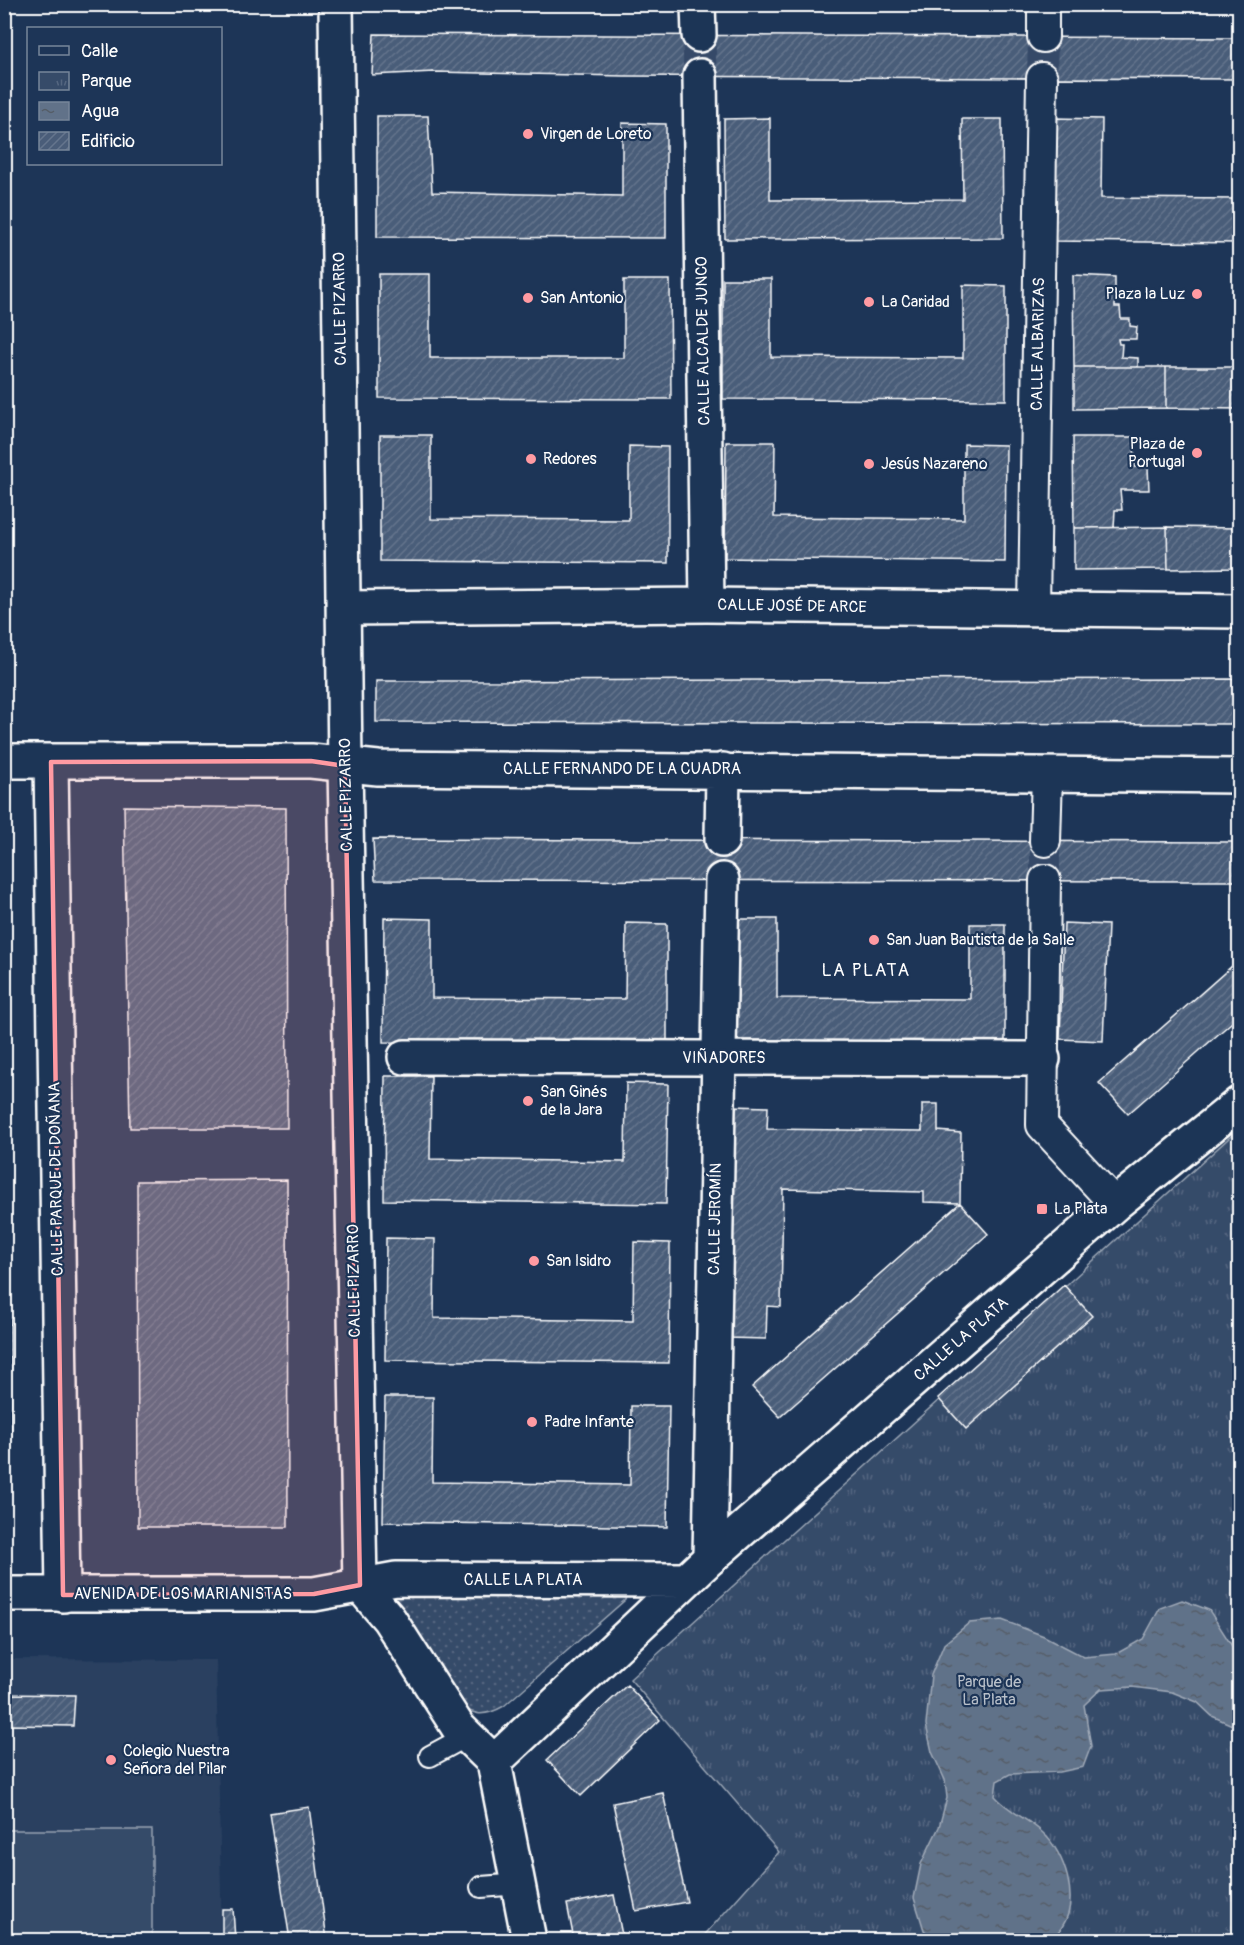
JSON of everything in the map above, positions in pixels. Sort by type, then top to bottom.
[{"type":"street","name":"CALLE PIZARRO","points":[[336,4],[345,766],[360,1585]]},
{"type":"street","points":[[1043,4],[1043,37]]},
{"type":"street","name":"CALLE ALCALDE JUNCO","points":[[700,76],[707,605]]},
{"type":"street","name":"CALLE ALBARIZAS","points":[[1034,609],[1042,78]]},
{"type":"street","name":"CALLE JOSÉ DE ARCE","points":[[344,608],[707,605],[1239,611]]},
{"type":"street","name":"CALLE FERNANDO DE LA CUADRA","points":[[4,761],[311,762],[345,766],[1239,776]]},
{"type":"street","name":"CALLE PARQUE DE DOÑANA","points":[[51,762],[63,1595]]},
{"type":"street","points":[[722,840],[723,770]]},
{"type":"street","points":[[1045,841],[1047,774]]},
{"type":"street","name":"CALLE JEROMÍN","points":[[698,1569],[718,1058],[722,880]]},
{"type":"street","points":[[1045,880],[1042,1125],[1115,1204]]},
{"type":"street","name":"VIÑADORES","points":[[405,1057],[1043,1059]]},
{"type":"street","name":"CALLE LA PLATA","points":[[494,1762],[698,1569],[1115,1204],[1239,1103]]},
{"type":"street","name":"CALLE LA PLATA","points":[[360,1585],[396,1579],[698,1569]]},
{"type":"street","points":[[360,1585],[389,1619],[458,1727],[494,1762],[529,1941]]},
{"type":"street","name":"AVENIDA DE LOS MARIANISTAS","points":[[4,1594],[314,1594],[360,1585]]},
{"type":"lane","points":[[430,1756],[467,1736]]},
{"type":"lane","points":[[481,1887],[519,1884]]},
{"type":"highlighted area","points":[[311,761],[345,766],[360,1585],[314,1594],[63,1595],[51,762]]},
{"type":"shaded area","name":"Colegio Nuestra Señora del Pilar","points":[[5,1659],[216,1660],[222,1940],[5,1940]]},
{"type":"green space","name":"Parque de La Plata","points":[[1239,1129],[1239,1940],[700,1940],[779,1852],[630,1679]]},
{"type":"green space","points":[[395,1594],[626,1596],[625,1600],[504,1706],[478,1714],[454,1700],[394,1598]]},
{"type":"green space","points":[[5,1830],[152,1830],[152,1940],[5,1940]]},
{"type":"water","points":[[1182,1600],[1209,1610],[1239,1657],[1239,1723],[1232,1725],[1212,1716],[1197,1702],[1172,1692],[1132,1687],[1101,1689],[1084,1705],[1091,1746],[1083,1767],[1060,1772],[1010,1774],[997,1781],[995,1796],[1006,1807],[1043,1833],[1058,1852],[1068,1877],[1070,1891],[1070,1904],[1061,1929],[1050,1940],[933,1940],[924,1930],[914,1898],[921,1864],[939,1827],[947,1798],[945,1780],[932,1752],[926,1725],[931,1675],[944,1644],[969,1623],[1002,1620],[1044,1636],[1084,1657],[1116,1654],[1143,1639],[1160,1608]]},
{"type":"building","points":[[374,34],[1240,38],[1240,79],[624,76],[434,72],[372,75]]},
{"type":"building","points":[[377,116],[428,116],[432,192],[622,196],[622,123],[666,124],[666,238],[377,237]]},
{"type":"building","points":[[770,118],[770,200],[963,199],[962,119],[1002,119],[1003,238],[725,239],[724,119]]},
{"type":"building","points":[[1054,118],[1102,119],[1101,198],[1240,199],[1240,243],[1053,241]]},
{"type":"building","points":[[379,274],[430,274],[430,358],[624,358],[624,280],[670,280],[671,399],[379,398]]},
{"type":"building","points":[[1073,275],[1115,277],[1115,307],[1120,307],[1121,319],[1130,319],[1130,326],[1137,327],[1136,339],[1118,339],[1119,344],[1122,344],[1121,357],[1138,358],[1138,367],[1074,367]]},
{"type":"building","points":[[723,279],[771,279],[771,357],[963,358],[963,285],[1006,286],[1006,400],[723,399]]},
{"type":"building","points":[[1074,367],[1166,367],[1166,408],[1074,409]]},
{"type":"building","points":[[1166,367],[1240,367],[1240,409],[1166,408]]},
{"type":"building","points":[[380,435],[431,435],[431,519],[629,520],[629,446],[668,447],[668,563],[380,561]]},
{"type":"building","points":[[1073,437],[1134,437],[1135,467],[1148,467],[1149,490],[1120,490],[1122,510],[1115,510],[1114,528],[1074,528]]},
{"type":"building","points":[[726,442],[775,442],[774,517],[964,519],[964,444],[1006,445],[1005,562],[725,558]]},
{"type":"building","points":[[1167,527],[1240,528],[1240,568],[1168,569]]},
{"type":"building","points":[[1167,527],[1168,569],[1074,570],[1074,528]]},
{"type":"building","points":[[1240,679],[1240,724],[376,722],[376,681]]},
{"type":"building","points":[[124,806],[286,808],[287,1128],[130,1128]]},
{"type":"building","points":[[373,839],[1240,842],[1240,881],[375,880]]},
{"type":"building","points":[[384,918],[432,919],[432,998],[625,999],[626,923],[667,924],[667,1043],[383,1042]]},
{"type":"building","points":[[726,919],[777,919],[777,998],[970,999],[970,924],[1005,924],[1005,1042],[726,1040]]},
{"type":"building","points":[[1064,923],[1108,925],[1103,1041],[1060,1039]]},
{"type":"building","points":[[1240,959],[1240,1015],[1128,1114],[1099,1083]]},
{"type":"building","points":[[385,1076],[431,1076],[430,1159],[625,1162],[626,1083],[668,1084],[666,1204],[384,1200]]},
{"type":"building","points":[[922,1104],[938,1104],[938,1131],[961,1133],[960,1203],[924,1202],[924,1192],[783,1189],[781,1307],[767,1306],[766,1339],[727,1338],[732,1106],[768,1107],[767,1129],[922,1131]]},
{"type":"building","points":[[287,1180],[288,1527],[138,1527],[137,1181]]},
{"type":"building","points":[[960,1203],[988,1234],[780,1417],[752,1387]]},
{"type":"building","points":[[386,1238],[435,1239],[434,1318],[633,1321],[634,1242],[670,1243],[669,1363],[385,1360]]},
{"type":"building","points":[[4,1271],[10,1271],[11,1453],[4,1453]]},
{"type":"building","points":[[1064,1285],[1092,1316],[966,1429],[938,1398]]},
{"type":"building","points":[[385,1397],[433,1397],[432,1482],[630,1485],[631,1406],[669,1406],[667,1527],[383,1522]]},
{"type":"building","points":[[627,1685],[660,1720],[581,1796],[547,1760]]},
{"type":"building","points":[[4,1694],[75,1695],[73,1726],[7,1725],[4,1748]]},
{"type":"building","points":[[663,1793],[687,1902],[636,1911],[613,1803]]},
{"type":"building","points":[[309,1807],[327,1940],[290,1940],[270,1813]]},
{"type":"building","points":[[614,1895],[623,1940],[574,1940],[567,1904]]},
{"type":"building","points":[[222,1909],[233,1909],[235,1940],[222,1940]]},
{"type":"tunnel","points":[[699,35],[700,76]]},
{"type":"tunnel","points":[[1042,78],[1043,37]]},
{"type":"tunnel","points":[[1045,841],[1045,880]]},
{"type":"place","name":"Virgen de Loreto","points":[[528,134]]},
{"type":"place","name":"Plaza la Luz","points":[[1197,294]]},
{"type":"place","name":"San Antonio","points":[[528,298]]},
{"type":"place","name":"La Caridad","points":[[869,302]]},
{"type":"place","name":"Plaza de Portugal","points":[[1197,453]]},
{"type":"place","name":"Redores","points":[[531,459]]},
{"type":"place","name":"Jesús Nazareno","points":[[869,464]]},
{"type":"place","name":"San Juan Bautista de la Salle","points":[[874,940]]},
{"type":"place","name":"San Ginés de la Jara","points":[[528,1101]]},
{"type":"place","name":"La Plata","points":[[1042,1209]]},
{"type":"place","name":"San Isidro","points":[[534,1261]]},
{"type":"place","name":"Padre Infante","points":[[532,1422]]},
{"type":"place","name":"Colegio Nuestra Señora del Pilar","points":[[111,1760]]},
{"type":"district","name":"LA PLATA","points":[[866,970]]}]
